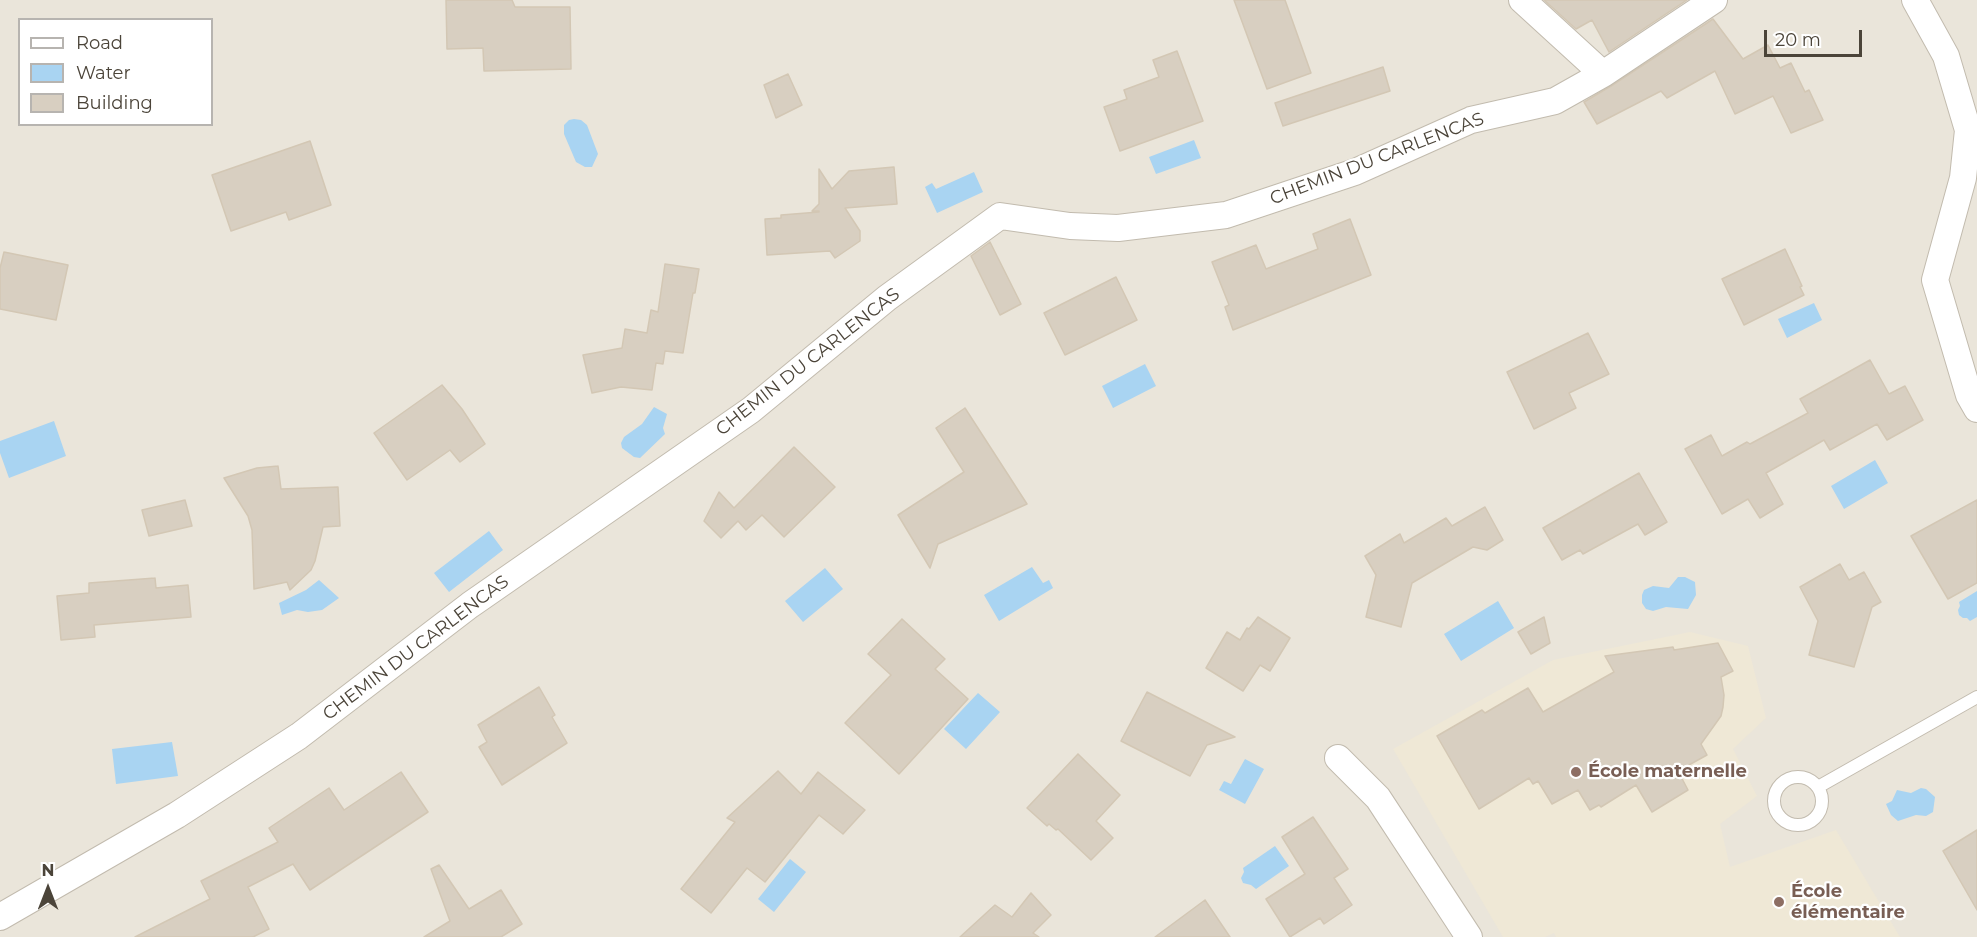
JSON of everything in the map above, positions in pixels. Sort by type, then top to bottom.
[{"type":"street","points":[[1522,0],[1604,74]]},
{"type":"street","name":"CHEMIN DU CARLENCAS","points":[[0,917],[177,814],[299,736],[471,605],[751,410],[887,298],[1000,216],[1070,226],[1118,228],[1226,215],[1355,172],[1471,120],[1555,101],[1604,74],[1713,0]]},
{"type":"street","points":[[1915,0],[1946,56],[1973,124],[1963,178],[1935,280],[1974,400]]},
{"type":"street","points":[[1338,758],[1378,798],[1469,937]]},
{"type":"lane","points":[[1818,787],[1977,697]]},
{"type":"lane","points":[[1805,777],[1818,787],[1822,805],[1814,819],[1806,824],[1790,824],[1777,813],[1774,797],[1782,782],[1789,778],[1805,777]]},
{"type":"shaded area","points":[[0,0],[1977,0],[1977,937],[0,937]]},
{"type":"shaded area","name":"École maternelle","points":[[1690,632],[1748,646],[1766,718],[1733,749],[1757,796],[1720,824],[1730,867],[1836,830],[1900,937],[1556,937],[1554,933],[1545,937],[1503,937],[1393,749],[1553,660]]},
{"type":"water","points":[[574,119],[581,120],[587,125],[598,154],[592,167],[585,167],[576,162],[564,134],[564,125]]},
{"type":"water","points":[[1194,140],[1201,158],[1156,174],[1149,157]]},
{"type":"water","points":[[974,172],[983,192],[937,213],[925,187],[932,183],[936,189]]},
{"type":"water","points":[[1814,303],[1822,320],[1787,338],[1778,319]]},
{"type":"water","points":[[1145,364],[1156,386],[1113,408],[1102,386]]},
{"type":"water","points":[[654,407],[667,414],[663,428],[665,434],[640,458],[634,457],[622,448],[621,443],[624,437],[642,424]]},
{"type":"water","points":[[54,421],[66,456],[9,478],[0,453],[0,441]]},
{"type":"water","points":[[1875,460],[1888,483],[1844,509],[1831,486]]},
{"type":"water","points":[[489,531],[503,550],[449,592],[434,573]]},
{"type":"water","points":[[1032,567],[1043,583],[1049,580],[1053,588],[999,621],[984,595]]},
{"type":"water","points":[[825,568],[843,589],[803,622],[785,601]]},
{"type":"water","points":[[1678,577],[1685,577],[1695,582],[1696,595],[1688,609],[1666,607],[1653,611],[1646,609],[1642,603],[1644,590],[1653,586],[1669,588]]},
{"type":"water","points":[[319,580],[339,598],[322,610],[308,612],[297,610],[282,615],[279,603],[306,590]]},
{"type":"water","points":[[1977,591],[1977,617],[1970,621],[1959,615],[1959,602]]},
{"type":"water","points":[[1498,601],[1514,628],[1461,661],[1444,634]]},
{"type":"water","points":[[978,693],[1000,712],[966,749],[944,729]]},
{"type":"water","points":[[172,742],[178,776],[116,784],[112,749]]},
{"type":"water","points":[[1245,759],[1264,769],[1245,804],[1219,790],[1224,781],[1231,784]]},
{"type":"water","points":[[1921,788],[1926,789],[1935,797],[1933,812],[1926,816],[1916,815],[1898,821],[1891,815],[1886,804],[1892,801],[1897,790],[1911,793]]},
{"type":"water","points":[[1275,846],[1289,866],[1256,889],[1243,883],[1241,878],[1243,868]]},
{"type":"water","points":[[790,859],[806,872],[774,912],[758,899]]},
{"type":"building","points":[[446,0],[512,0],[515,7],[570,7],[571,69],[484,71],[483,48],[447,49]]},
{"type":"building","points":[[1234,0],[1285,0],[1311,73],[1267,89]]},
{"type":"building","points":[[1544,0],[1687,0],[1609,52],[1592,20],[1576,29]]},
{"type":"building","points":[[1713,19],[1743,59],[1768,45],[1780,68],[1791,63],[1805,92],[1809,90],[1823,120],[1791,133],[1773,96],[1735,114],[1715,71],[1667,98],[1661,91],[1597,124],[1584,102]]},
{"type":"building","points":[[1177,51],[1203,121],[1120,151],[1104,107],[1127,99],[1124,90],[1159,77],[1153,60]]},
{"type":"building","points":[[1383,67],[1390,91],[1283,126],[1275,103]]},
{"type":"building","points":[[788,74],[802,105],[776,118],[764,85]]},
{"type":"building","points":[[310,141],[331,205],[289,220],[286,212],[231,231],[212,175]]},
{"type":"building","points":[[894,167],[897,204],[845,208],[860,231],[860,241],[835,258],[830,251],[767,255],[765,219],[781,218],[781,215],[819,212],[812,211],[819,204],[819,169],[832,189],[849,171]]},
{"type":"building","points":[[1350,219],[1371,275],[1233,330],[1225,307],[1229,305],[1212,262],[1256,245],[1266,269],[1318,249],[1313,234]]},
{"type":"building","points":[[990,242],[1021,304],[1000,315],[971,256]]},
{"type":"building","points":[[1785,249],[1804,295],[1744,325],[1722,279]]},
{"type":"building","points":[[4,252],[68,265],[56,320],[0,309],[0,268]]},
{"type":"building","points":[[665,264],[699,269],[683,353],[665,351],[663,364],[656,363],[652,390],[621,387],[592,393],[583,355],[622,348],[625,329],[647,333],[651,310],[658,312]]},
{"type":"building","points":[[1116,277],[1137,320],[1065,355],[1044,313]]},
{"type":"building","points":[[1588,333],[1609,374],[1569,393],[1576,408],[1534,429],[1507,372]]},
{"type":"building","points":[[1870,360],[1889,394],[1905,386],[1923,420],[1887,440],[1877,424],[1830,450],[1824,440],[1766,473],[1783,504],[1760,518],[1748,499],[1722,514],[1685,449],[1711,435],[1722,456],[1747,442],[1750,444],[1808,413],[1800,399]]},
{"type":"building","points":[[442,385],[462,409],[485,444],[460,462],[450,450],[407,480],[374,433]]},
{"type":"building","points":[[965,408],[1027,504],[938,544],[930,568],[898,515],[964,472],[936,428]]},
{"type":"building","points":[[794,447],[835,487],[784,537],[762,515],[746,530],[738,521],[721,538],[704,521],[719,492],[734,508]]},
{"type":"building","points":[[278,466],[281,489],[338,487],[340,526],[323,527],[311,570],[290,590],[287,582],[254,589],[252,530],[248,516],[224,478],[257,468]]},
{"type":"building","points":[[1639,473],[1667,522],[1645,535],[1638,524],[1583,554],[1580,550],[1562,560],[1543,528]]},
{"type":"building","points":[[185,500],[192,526],[149,536],[142,510]]},
{"type":"building","points":[[1977,500],[1977,583],[1948,599],[1911,536]]},
{"type":"building","points":[[1485,507],[1503,540],[1487,550],[1473,547],[1412,583],[1401,627],[1366,617],[1376,575],[1365,556],[1400,534],[1404,543],[1446,518],[1452,526]]},
{"type":"building","points":[[1840,564],[1849,580],[1864,572],[1881,602],[1872,607],[1854,667],[1809,655],[1818,621],[1800,587]]},
{"type":"building","points":[[155,578],[156,588],[188,585],[191,617],[94,625],[95,637],[61,640],[57,596],[89,593],[89,583]]},
{"type":"building","points":[[1258,617],[1290,638],[1270,671],[1260,665],[1243,691],[1206,668],[1227,632],[1240,640],[1247,628],[1249,629]]},
{"type":"building","points":[[1544,617],[1550,643],[1531,654],[1518,632]]},
{"type":"building","points":[[902,619],[945,659],[935,669],[968,699],[899,774],[845,723],[891,675],[868,654]]},
{"type":"building","points":[[1718,643],[1733,671],[1721,677],[1724,695],[1721,716],[1701,744],[1707,755],[1678,771],[1688,790],[1652,812],[1636,785],[1601,807],[1599,805],[1590,810],[1578,790],[1552,804],[1538,781],[1533,784],[1529,778],[1479,809],[1437,736],[1482,710],[1485,713],[1528,688],[1543,712],[1614,672],[1605,656],[1673,647],[1674,650]]},
{"type":"building","points":[[539,687],[567,743],[502,785],[479,747],[487,742],[478,725]]},
{"type":"building","points":[[1147,692],[1235,737],[1207,745],[1190,776],[1121,741]]},
{"type":"building","points":[[1078,754],[1120,795],[1096,821],[1113,838],[1091,860],[1058,829],[1056,830],[1049,824],[1047,826],[1027,808]]},
{"type":"building","points":[[778,771],[801,794],[818,772],[865,810],[843,834],[819,815],[765,882],[747,868],[711,913],[681,889],[735,822],[727,818]]},
{"type":"building","points":[[401,772],[428,812],[310,890],[293,864],[248,887],[269,929],[253,937],[135,937],[210,899],[201,881],[278,842],[269,828],[329,788],[344,810]]},
{"type":"building","points":[[1313,817],[1348,869],[1334,878],[1352,905],[1324,924],[1320,918],[1290,937],[1266,899],[1305,874],[1282,837]]},
{"type":"building","points":[[1977,830],[1977,910],[1943,851]]},
{"type":"building","points":[[439,865],[469,909],[501,890],[522,924],[501,937],[424,937],[450,921],[431,869]]},
{"type":"building","points":[[1031,893],[1051,915],[1033,933],[1039,937],[960,937],[995,905],[1012,917]]},
{"type":"building","points":[[1205,900],[1230,937],[1155,937]]},
{"type":"place","name":"École maternelle","points":[[1576,772]]},
{"type":"place","name":"École élémentaire","points":[[1779,902]]}]
